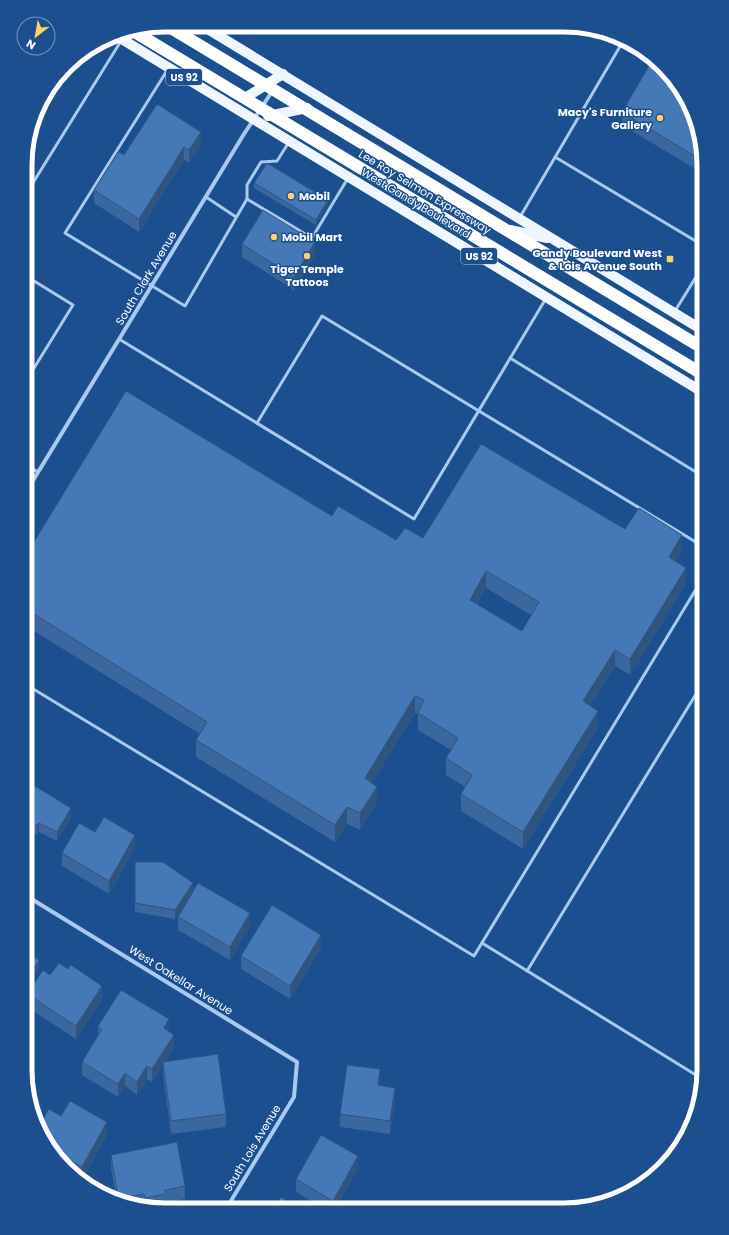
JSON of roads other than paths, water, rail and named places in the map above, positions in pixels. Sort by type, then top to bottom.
[{"type":"highway","name":"Lee Roy Selmon Expressway","points":[[178,32],[697,345]]},
{"type":"highway","name":"Lee Roy Selmon Expressway","points":[[140,35],[697,371]]},
{"type":"main road","points":[[213,32],[697,327]]},
{"type":"main road","points":[[140,35],[246,98],[283,74]]},
{"type":"main road","name":"West Gandy Boulevard","points":[[122,39],[697,389]]},
{"type":"main road","points":[[254,119],[307,108],[506,229],[555,240]]},
{"type":"main road","points":[[593,325],[621,329],[697,375]]},
{"type":"street","name":"South Clark Avenue","points":[[32,482],[151,286],[283,74]]},
{"type":"street","name":"West Oakellar Avenue","points":[[32,899],[297,1062],[294,1097]]},
{"type":"street","name":"South Lois Avenue","points":[[230,1203],[294,1097]]},
{"type":"lane","points":[[32,184],[115,42]]},
{"type":"lane","points":[[519,218],[621,45]]},
{"type":"lane","points":[[169,68],[65,233],[151,286],[185,306],[247,199],[247,184],[261,162],[277,161],[290,141]]},
{"type":"lane","points":[[555,156],[697,242]]},
{"type":"lane","points":[[247,199],[312,238],[349,176]]},
{"type":"lane","points":[[206,197],[236,217]]},
{"type":"lane","points":[[674,312],[697,275]]},
{"type":"lane","points":[[32,280],[73,305],[32,371]]},
{"type":"lane","points":[[119,339],[414,518],[547,297]]},
{"type":"lane","points":[[257,423],[322,316],[697,543]]},
{"type":"lane","points":[[510,358],[697,473]]},
{"type":"lane","points":[[32,468],[38,472]]},
{"type":"lane","points":[[32,688],[474,956],[697,588]]},
{"type":"lane","points":[[527,971],[697,692]]},
{"type":"lane","points":[[482,943],[697,1076]]},
{"type":"place","name":"Macy's Furniture Gallery","points":[[660,118]]},
{"type":"place","name":"Mobil","points":[[291,196]]},
{"type":"place","name":"Mobil Mart","points":[[274,237]]},
{"type":"place","name":"Tiger Temple Tattoos","points":[[307,256]]},
{"type":"place","name":"Gandy Boulevard West & Lois Avenue South","points":[[670,259]]}]
